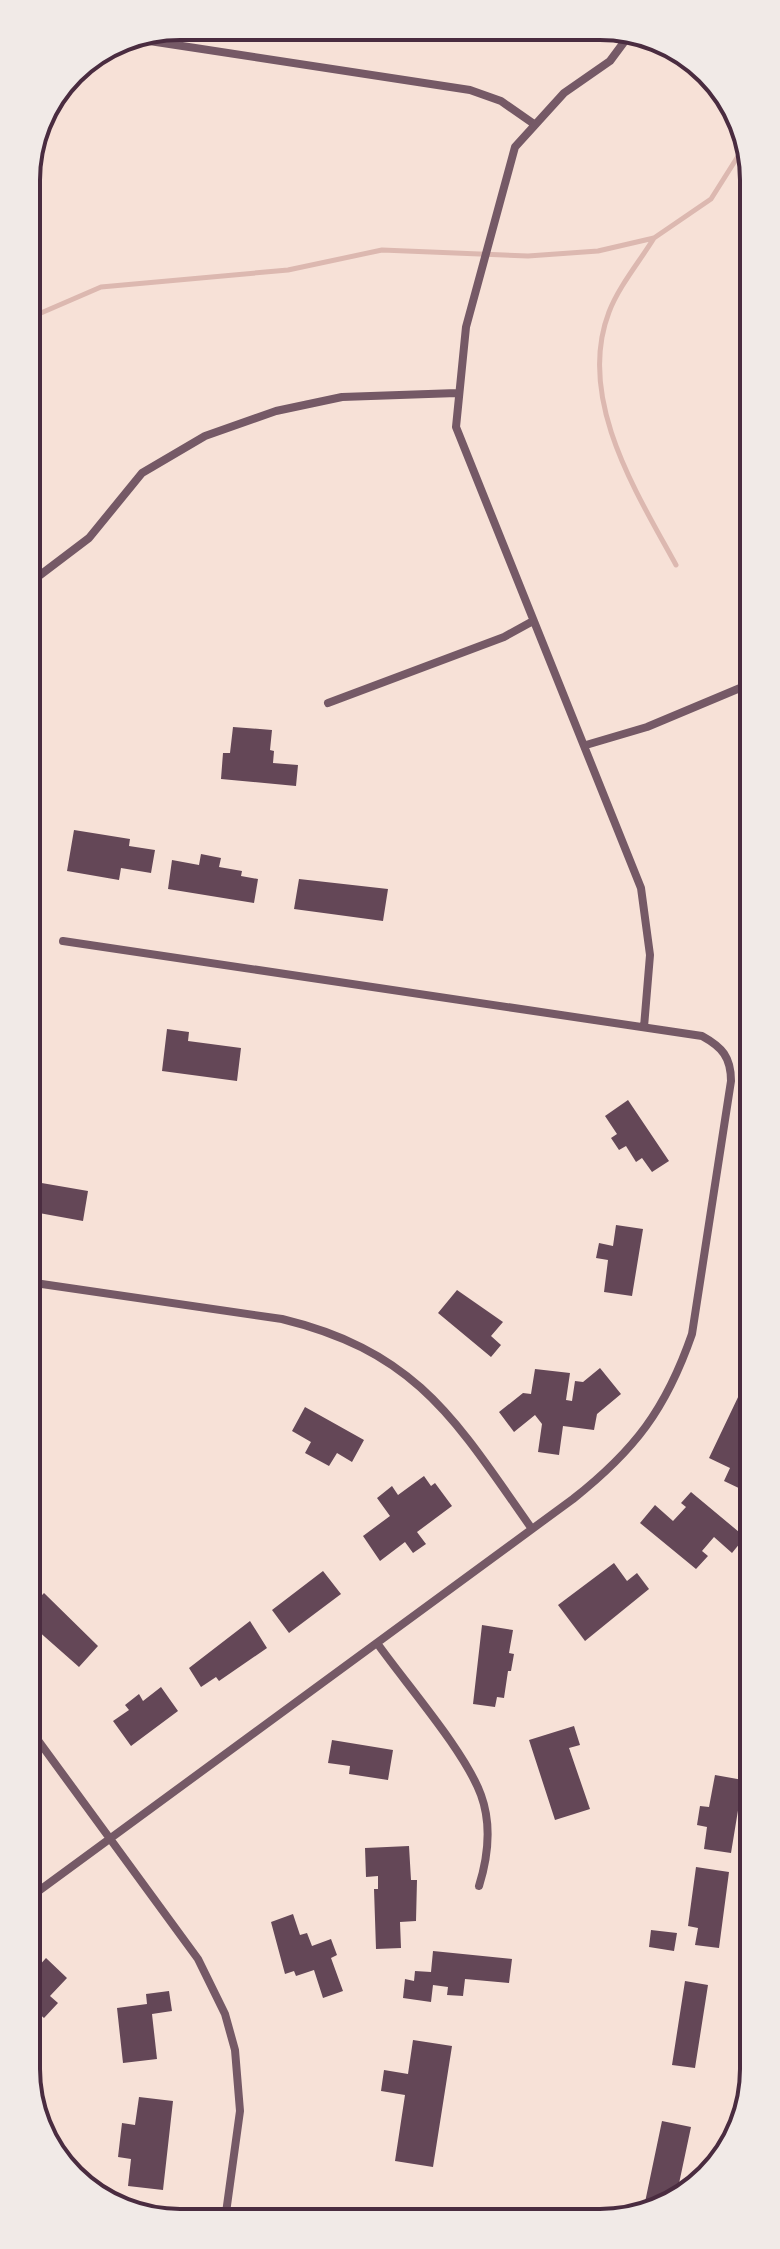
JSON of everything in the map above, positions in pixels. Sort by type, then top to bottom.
[{"type":"street","points":[[157,42],[470,90],[501,101],[534,124]]},
{"type":"street","points":[[624,43],[610,61],[564,93],[515,147],[466,327],[456,427],[633,864],[648,920],[650,955],[644,1027]]},
{"type":"street","points":[[40,575],[89,538],[142,473],[205,436],[276,411],[342,397],[457,393]]},
{"type":"street","points":[[328,703],[504,637],[533,621]]},
{"type":"street","points":[[586,745],[647,727],[740,688]]},
{"type":"street","points":[[40,1890],[532,1529],[612,1468],[634,1446],[660,1409],[679,1372],[699,1298],[731,1081],[731,1065],[721,1047],[702,1036],[63,941]]},
{"type":"street","points":[[40,1284],[282,1319],[321,1329],[367,1348],[423,1388],[450,1417],[532,1529]]},
{"type":"street","points":[[377,1643],[461,1758],[481,1796],[488,1839],[487,1862],[479,1886]]},
{"type":"street","points":[[40,1743],[198,1959],[225,2014],[235,2050],[240,2111],[227,2209]]},
{"type":"building","points":[[233,727],[272,730],[270,750],[274,751],[273,763],[298,765],[296,786],[221,779],[223,753],[230,753]]},
{"type":"building","points":[[74,830],[130,839],[129,846],[155,850],[151,873],[121,868],[119,880],[67,871]]},
{"type":"building","points":[[201,854],[221,858],[219,867],[242,871],[241,876],[258,879],[254,903],[168,889],[172,860],[199,865]]},
{"type":"building","points":[[299,879],[388,889],[383,921],[294,909]]},
{"type":"building","points":[[167,1029],[189,1032],[188,1041],[241,1048],[237,1081],[162,1071]]},
{"type":"building","points":[[628,1100],[669,1161],[652,1172],[642,1158],[636,1162],[626,1146],[619,1150],[611,1138],[617,1134],[605,1116]]},
{"type":"building","points":[[40,1183],[88,1191],[83,1221],[40,1213]]},
{"type":"building","points":[[616,1225],[643,1229],[632,1296],[604,1292],[608,1260],[596,1258],[599,1243],[613,1246]]},
{"type":"building","points":[[457,1290],[503,1322],[491,1336],[501,1345],[491,1357],[438,1313]]},
{"type":"building","points":[[600,1368],[621,1394],[597,1414],[594,1430],[563,1426],[559,1455],[538,1452],[542,1424],[535,1415],[514,1432],[499,1412],[523,1393],[531,1394],[535,1369],[570,1373],[566,1400],[572,1401],[575,1381],[583,1382]]},
{"type":"building","points":[[740,1393],[740,1489],[724,1481],[730,1468],[709,1458]]},
{"type":"building","points":[[305,1407],[364,1440],[352,1462],[337,1453],[329,1466],[305,1453],[311,1442],[292,1431]]},
{"type":"building","points":[[424,1476],[431,1486],[435,1483],[452,1506],[417,1532],[426,1544],[413,1553],[405,1542],[380,1561],[363,1536],[390,1516],[377,1498],[392,1486],[398,1495]]},
{"type":"building","points":[[691,1492],[740,1533],[740,1543],[732,1553],[714,1537],[702,1551],[708,1556],[696,1569],[640,1523],[655,1505],[673,1521],[686,1507],[681,1503]]},
{"type":"building","points":[[614,1563],[627,1581],[637,1573],[649,1589],[585,1641],[558,1605]]},
{"type":"building","points":[[323,1571],[341,1594],[289,1633],[272,1610]]},
{"type":"building","points":[[44,1593],[98,1646],[79,1667],[40,1633],[40,1597]]},
{"type":"building","points":[[250,1621],[267,1648],[219,1681],[216,1677],[201,1687],[189,1668]]},
{"type":"building","points":[[482,1625],[513,1630],[509,1653],[514,1654],[511,1671],[508,1671],[504,1698],[497,1697],[495,1707],[473,1704]]},
{"type":"building","points":[[161,1687],[178,1711],[131,1746],[113,1721],[129,1710],[125,1705],[139,1694],[143,1701]]},
{"type":"building","points":[[574,1726],[580,1745],[569,1748],[590,1809],[555,1820],[529,1740]]},
{"type":"building","points":[[332,1740],[393,1750],[388,1780],[349,1774],[350,1766],[328,1763]]},
{"type":"building","points":[[715,1775],[740,1779],[731,1853],[704,1849],[707,1827],[697,1825],[700,1806],[709,1807]]},
{"type":"building","points":[[409,1846],[411,1880],[417,1880],[416,1921],[400,1922],[401,1948],[376,1949],[374,1889],[378,1889],[378,1876],[366,1877],[365,1848]]},
{"type":"building","points":[[696,1867],[729,1872],[719,1948],[695,1945],[698,1928],[688,1926]]},
{"type":"building","points":[[293,1914],[300,1935],[307,1933],[312,1946],[331,1939],[337,1955],[331,1958],[343,1991],[323,1998],[314,1970],[296,1976],[294,1971],[285,1974],[271,1922]]},
{"type":"building","points":[[651,1930],[677,1933],[674,1951],[649,1947]]},
{"type":"building","points":[[433,1951],[512,1959],[509,1983],[465,1979],[463,1996],[447,1995],[448,1987],[433,1985],[431,2002],[403,1998],[405,1979],[414,1981],[415,1971],[431,1972]]},
{"type":"building","points":[[46,1958],[67,1978],[50,1996],[58,2003],[44,2018],[40,2015],[40,1965]]},
{"type":"building","points":[[685,1981],[708,1985],[695,2068],[672,2065]]},
{"type":"building","points":[[169,1991],[172,2011],[152,2014],[157,2059],[123,2063],[117,2008],[147,2004],[146,1994]]},
{"type":"building","points":[[413,2040],[452,2046],[433,2167],[395,2161],[405,2095],[381,2091],[384,2070],[408,2074]]},
{"type":"building","points":[[139,2097],[173,2101],[163,2190],[128,2186],[131,2159],[118,2157],[122,2123],[135,2125]]},
{"type":"building","points":[[662,2121],[691,2127],[679,2184],[645,2202]]},
{"type":"waterway","points":[[40,313],[101,287],[288,270],[382,250],[528,256],[598,251],[654,238],[711,199],[737,157]]},
{"type":"waterway","points":[[654,238],[609,312],[601,345],[600,378],[605,411],[615,443],[644,507],[676,565]]}]
